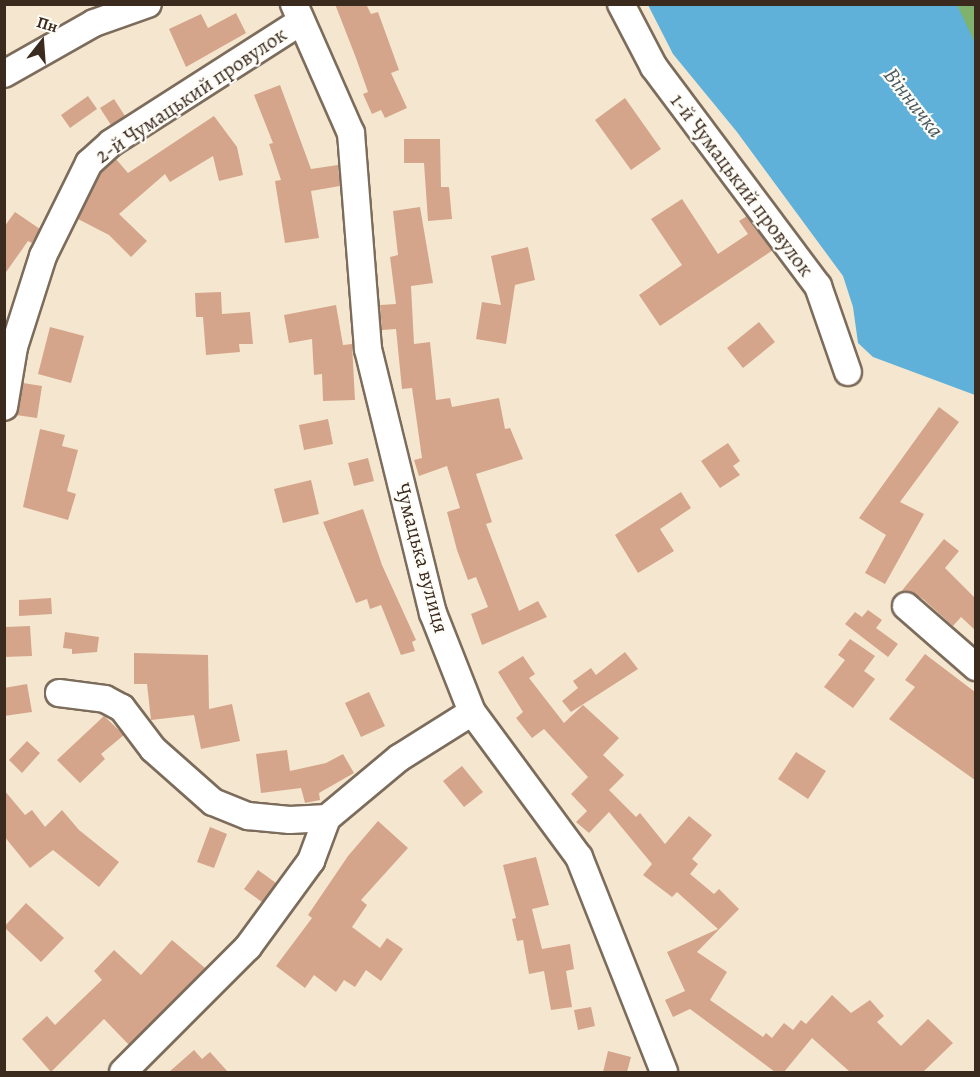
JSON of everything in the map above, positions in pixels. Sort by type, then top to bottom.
[{"type":"street","points":[[4,74],[94,23],[148,4]]},
{"type":"street","name":"1-й Чумацький провулок","points":[[621,4],[654,67],[818,286],[848,372]]},
{"type":"street","name":"2-й Чумацький провулок","points":[[4,407],[14,346],[43,256],[89,163],[111,143],[297,13]]},
{"type":"street","name":"Чумацька вулиця","points":[[297,13],[321,61],[351,133],[368,349],[433,613],[472,712],[579,857],[664,1072]]},
{"type":"street","points":[[906,606],[975,667]]},
{"type":"street","points":[[59,693],[105,699],[122,708],[153,749],[213,802],[248,816],[327,818]]},
{"type":"street","points":[[123,1072],[248,947],[311,861],[327,818],[399,758],[472,712]]},
{"type":"green space","points":[[957,5],[975,5],[975,45],[959,15]]},
{"type":"water","name":"Вінничка","points":[[648,5],[957,5],[976,45],[975,395],[873,357],[858,343],[853,307],[843,276],[737,132],[673,54]]},
{"type":"building","points":[[335,4],[366,4],[371,14],[378,12],[399,70],[391,73],[407,108],[385,118],[381,110],[372,114],[363,94],[368,92]]},
{"type":"building","points":[[236,13],[246,33],[186,67],[169,29],[201,14],[208,28]]},
{"type":"building","points":[[280,85],[311,169],[338,165],[340,186],[311,191],[319,238],[285,243],[275,181],[281,180],[269,144],[273,143],[254,95]]},
{"type":"building","points":[[88,96],[97,109],[70,128],[61,115]]},
{"type":"building","points":[[625,98],[661,149],[631,170],[595,120]]},
{"type":"building","points":[[114,99],[125,116],[111,125],[100,108]]},
{"type":"building","points":[[214,116],[237,147],[243,175],[219,181],[213,156],[170,182],[165,174],[119,214],[147,241],[131,257],[109,235],[78,219],[101,172],[116,159],[128,173]]},
{"type":"building","points":[[404,139],[440,139],[441,187],[449,187],[452,219],[428,221],[424,163],[404,163]]},
{"type":"building","points":[[682,199],[718,254],[748,234],[739,221],[747,216],[773,250],[660,326],[639,295],[682,265],[651,219]]},
{"type":"building","points":[[420,207],[433,283],[411,286],[414,344],[430,342],[436,400],[450,398],[452,407],[499,398],[505,429],[510,428],[523,459],[476,474],[492,522],[486,524],[519,611],[538,601],[547,617],[482,645],[471,614],[488,607],[476,577],[468,580],[457,550],[447,512],[460,508],[447,466],[419,476],[414,460],[422,458],[412,388],[402,389],[396,329],[382,330],[380,305],[396,304],[390,257],[398,255],[393,211]]},
{"type":"building","points":[[15,212],[40,229],[32,243],[28,241],[4,275],[4,227]]},
{"type":"building","points":[[528,247],[535,280],[515,285],[506,344],[476,339],[482,302],[501,305],[491,256]]},
{"type":"building","points":[[221,292],[222,314],[250,312],[253,344],[239,344],[240,352],[206,355],[203,317],[196,317],[195,293]]},
{"type":"building","points":[[336,305],[343,345],[352,344],[355,400],[323,401],[322,374],[314,375],[312,339],[289,343],[284,315]]},
{"type":"building","points":[[759,322],[775,342],[743,368],[727,348]]},
{"type":"building","points":[[50,327],[84,336],[71,383],[38,374]]},
{"type":"building","points":[[23,383],[42,386],[37,418],[16,415]]},
{"type":"building","points":[[939,407],[959,422],[900,502],[924,514],[885,584],[865,573],[886,535],[859,518]]},
{"type":"building","points":[[328,419],[333,444],[304,450],[299,425]]},
{"type":"building","points":[[40,429],[65,435],[62,446],[78,450],[67,491],[76,494],[68,520],[23,507]]},
{"type":"building","points":[[728,443],[740,461],[733,466],[740,475],[720,488],[701,461]]},
{"type":"building","points":[[368,458],[374,481],[354,486],[348,463]]},
{"type":"building","points":[[311,480],[319,514],[283,523],[274,489]]},
{"type":"building","points":[[681,492],[691,508],[660,529],[674,551],[638,573],[615,535]]},
{"type":"building","points":[[363,509],[382,565],[416,640],[412,642],[415,651],[401,655],[381,605],[370,609],[367,599],[356,603],[323,522]]},
{"type":"building","points":[[944,539],[959,551],[945,568],[975,598],[975,630],[961,617],[953,626],[923,599],[909,591],[900,593]]},
{"type":"building","points":[[51,598],[52,614],[19,616],[19,600]]},
{"type":"building","points":[[868,610],[882,620],[876,628],[898,644],[888,657],[845,624],[855,612],[862,617]]},
{"type":"building","points":[[30,626],[32,656],[4,657],[4,627]]},
{"type":"building","points":[[65,632],[99,637],[97,652],[72,654],[72,649],[63,648]]},
{"type":"building","points":[[850,639],[875,656],[864,671],[875,679],[853,708],[824,687],[845,660],[838,655]]},
{"type":"building","points":[[625,652],[638,669],[571,712],[562,701],[578,688],[573,681],[591,668],[596,675]]},
{"type":"building","points":[[134,653],[208,655],[209,709],[232,704],[240,741],[201,749],[194,715],[151,720],[147,684],[134,684]]},
{"type":"building","points":[[925,654],[975,692],[975,780],[889,719],[915,687],[905,680]]},
{"type":"building","points":[[523,656],[535,674],[529,678],[564,723],[583,705],[619,738],[603,755],[624,775],[609,790],[636,817],[640,813],[665,844],[689,816],[712,835],[692,859],[698,864],[690,874],[714,894],[719,889],[739,909],[697,952],[727,972],[710,1000],[763,1037],[766,1033],[772,1038],[784,1023],[793,1030],[801,1020],[806,1024],[832,995],[851,1013],[870,1000],[884,1016],[877,1022],[901,1046],[928,1019],[953,1043],[923,1072],[850,1072],[812,1038],[784,1072],[775,1072],[690,1009],[673,1017],[665,1000],[685,991],[667,952],[718,929],[677,892],[672,897],[643,875],[652,864],[609,812],[589,833],[576,822],[587,811],[571,794],[588,777],[544,729],[532,738],[516,718],[523,712],[498,672]]},
{"type":"building","points":[[27,684],[32,712],[4,716],[4,688]]},
{"type":"building","points":[[369,692],[385,726],[361,737],[345,703]]},
{"type":"building","points":[[104,716],[124,735],[101,754],[105,759],[80,783],[57,760]]},
{"type":"building","points":[[27,741],[40,753],[22,773],[9,760]]},
{"type":"building","points":[[287,750],[290,771],[326,763],[343,754],[354,773],[319,793],[320,800],[305,803],[301,788],[261,793],[256,754]]},
{"type":"building","points":[[796,752],[826,771],[808,799],[778,779]]},
{"type":"building","points":[[462,766],[483,792],[464,807],[443,781]]},
{"type":"building","points":[[4,790],[25,815],[32,810],[45,827],[62,810],[79,830],[119,862],[99,887],[53,850],[30,868],[4,836]]},
{"type":"building","points":[[378,821],[408,848],[361,900],[367,905],[352,927],[380,948],[387,938],[403,949],[381,981],[366,970],[355,987],[344,980],[336,992],[314,975],[305,988],[276,966],[312,918],[308,915],[348,856]]},
{"type":"building","points":[[210,827],[227,834],[214,868],[197,862]]},
{"type":"building","points":[[536,857],[549,905],[532,909],[542,949],[570,944],[574,969],[566,971],[572,1007],[551,1010],[544,971],[529,974],[523,940],[517,941],[512,919],[516,918],[503,865]]},
{"type":"building","points":[[258,870],[276,883],[262,902],[244,889]]},
{"type":"building","points":[[26,903],[64,938],[41,962],[4,927]]},
{"type":"building","points":[[172,940],[205,968],[129,1045],[104,1019],[51,1072],[22,1039],[47,1016],[55,1025],[102,980],[94,971],[114,950],[141,975]]},
{"type":"building","points":[[591,1007],[595,1026],[578,1030],[574,1010]]},
{"type":"building","points":[[194,1050],[202,1059],[210,1052],[228,1072],[169,1072]]},
{"type":"building","points":[[608,1051],[631,1057],[627,1072],[603,1072]]}]
